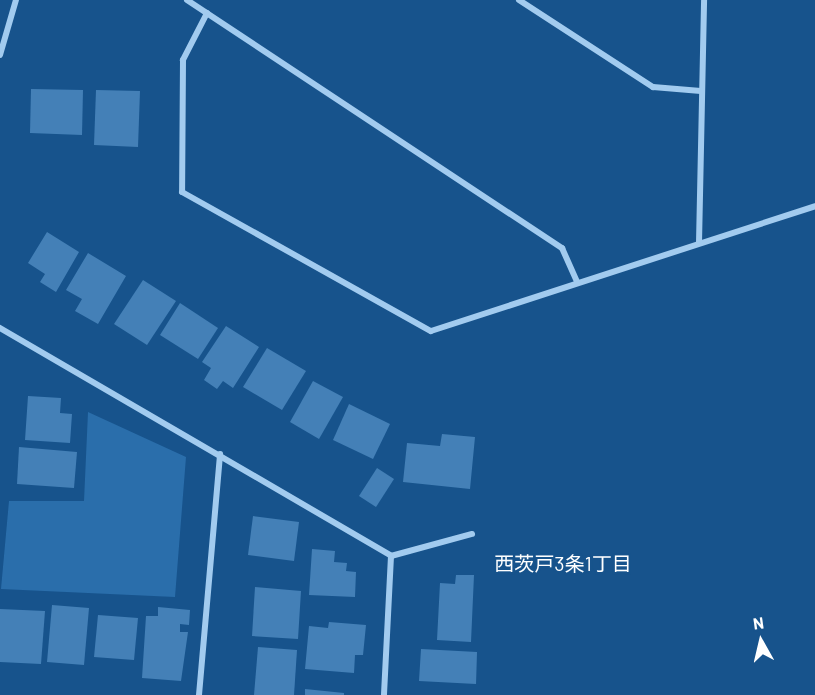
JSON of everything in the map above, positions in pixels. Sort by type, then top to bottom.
[{"type":"street","points":[[0,55],[16,0]]},
{"type":"street","points":[[187,0],[562,248],[577,281]]},
{"type":"street","points":[[519,0],[652,87],[701,91]]},
{"type":"street","points":[[699,243],[704,0]]},
{"type":"street","points":[[207,13],[183,60],[182,192],[431,331],[577,281],[815,206]]},
{"type":"street","points":[[0,327],[220,453],[391,556],[472,534]]},
{"type":"street","points":[[199,695],[220,453]]},
{"type":"street","points":[[384,695],[391,556]]},
{"type":"shaded area","points":[[88,412],[186,457],[175,597],[1,589],[9,501],[84,501]]},
{"type":"building","points":[[31,89],[83,90],[82,135],[30,133]]},
{"type":"building","points":[[96,90],[140,91],[138,147],[94,145]]},
{"type":"building","points":[[47,232],[79,252],[56,292],[40,282],[45,274],[28,263]]},
{"type":"building","points":[[88,253],[126,276],[98,324],[75,311],[82,299],[66,290]]},
{"type":"building","points":[[143,280],[176,301],[147,345],[114,324]]},
{"type":"building","points":[[180,303],[218,328],[198,359],[160,335]]},
{"type":"building","points":[[226,326],[259,347],[233,388],[223,381],[217,389],[204,380],[211,368],[202,362]]},
{"type":"building","points":[[267,348],[306,371],[282,410],[243,387]]},
{"type":"building","points":[[313,381],[343,397],[319,439],[290,422]]},
{"type":"building","points":[[28,396],[61,398],[60,413],[72,414],[70,443],[25,440]]},
{"type":"building","points":[[349,404],[390,424],[373,459],[333,440]]},
{"type":"building","points":[[442,434],[475,437],[470,489],[403,482],[407,443],[440,446]]},
{"type":"building","points":[[19,447],[77,452],[74,488],[17,484]]},
{"type":"building","points":[[377,468],[394,479],[376,507],[359,496]]},
{"type":"building","points":[[253,516],[299,522],[294,561],[248,555]]},
{"type":"building","points":[[312,549],[335,551],[334,562],[347,563],[346,571],[356,572],[355,597],[309,595]]},
{"type":"building","points":[[456,575],[474,575],[471,642],[437,640],[440,583],[455,584]]},
{"type":"building","points":[[255,587],[301,591],[298,639],[252,636]]},
{"type":"building","points":[[52,605],[89,608],[84,665],[47,662]]},
{"type":"building","points":[[158,607],[190,610],[189,625],[180,624],[180,632],[188,632],[181,681],[142,678],[146,616],[158,616]]},
{"type":"building","points":[[0,609],[45,611],[41,664],[0,662]]},
{"type":"building","points":[[98,615],[138,618],[134,660],[94,657]]},
{"type":"building","points":[[329,622],[366,625],[363,655],[355,655],[354,673],[305,669],[309,626],[328,628]]},
{"type":"building","points":[[258,647],[297,650],[294,695],[254,695]]},
{"type":"building","points":[[421,649],[477,652],[476,684],[419,681]]},
{"type":"building","points":[[305,689],[344,693],[344,695],[305,695]]},
{"type":"district","name":"西茨戸3条1丁目","points":[[563,563]]}]
